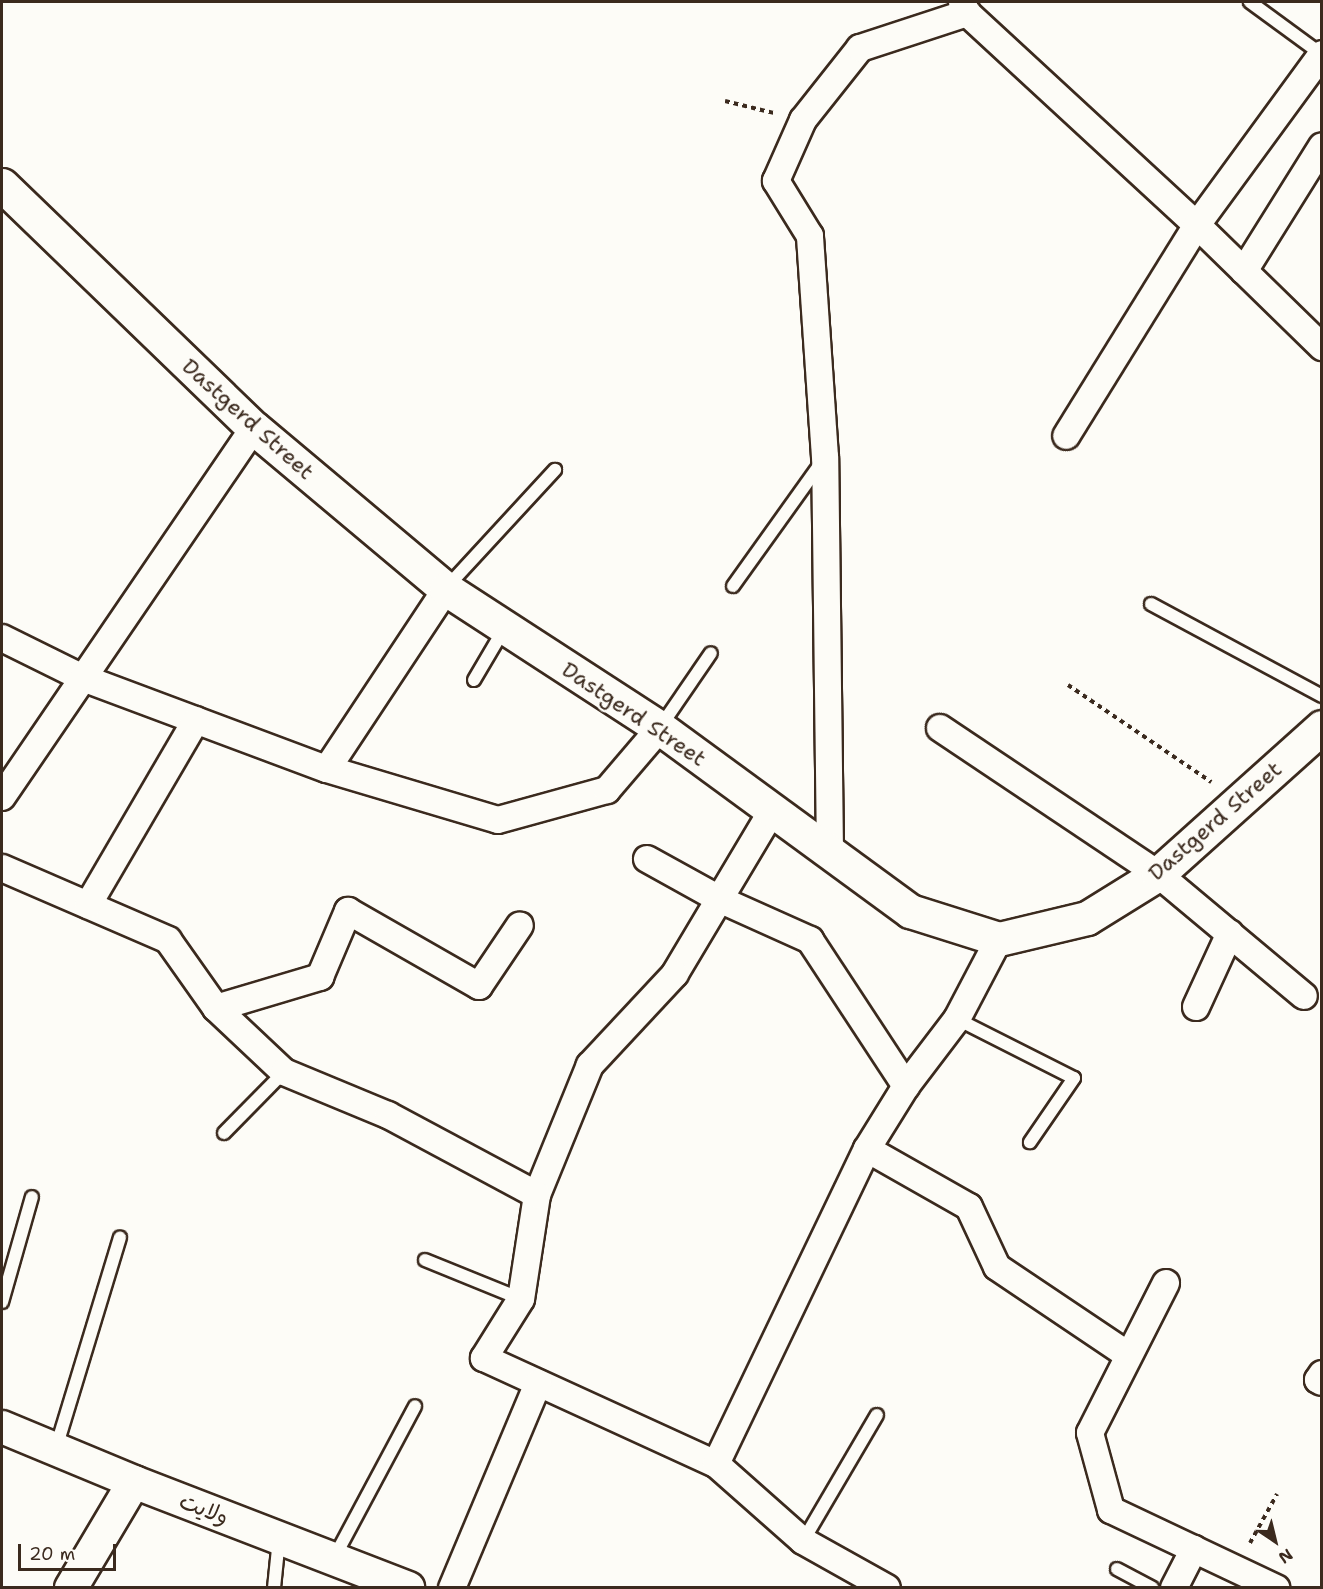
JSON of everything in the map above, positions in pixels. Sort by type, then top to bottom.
[{"type":"main road","name":"Dastgerd Street","points":[[2,185],[254,428],[446,589],[660,728],[910,911],[999,939],[1087,918],[1158,874],[1322,727]]},
{"type":"street","points":[[830,852],[825,457],[810,236],[776,182],[803,120],[860,48],[965,7],[1197,225],[1322,347]]},
{"type":"street","points":[[1066,436],[1197,225],[1321,54]]},
{"type":"street","points":[[1244,271],[1322,146]]},
{"type":"street","points":[[2,797],[254,428]]},
{"type":"street","points":[[327,769],[446,589]]},
{"type":"street","points":[[2,638],[83,678],[327,769],[498,820],[607,790],[660,728]]},
{"type":"street","points":[[88,905],[196,720]]},
{"type":"street","points":[[940,728],[1158,874],[1305,996]]},
{"type":"street","points":[[772,810],[721,900],[675,974],[590,1065],[537,1195],[522,1299],[484,1358],[716,1464],[803,1541],[887,1587]]},
{"type":"street","points":[[646,860],[721,900],[810,940],[906,1086]]},
{"type":"street","points":[[2,868],[168,940],[216,1008],[284,1072],[388,1115],[537,1195]]},
{"type":"street","points":[[216,1008],[320,977],[348,911],[479,986],[520,925]]},
{"type":"street","points":[[1196,1007],[1230,933]]},
{"type":"street","points":[[716,1464],[867,1149],[906,1086],[957,1019],[999,939]]},
{"type":"street","points":[[867,1149],[969,1207],[997,1267],[1128,1355]]},
{"type":"street","points":[[1166,1283],[1090,1433],[1111,1510],[1276,1587]]},
{"type":"street","points":[[1322,1374],[1318,1380],[1322,1382]]},
{"type":"street","points":[[452,1587],[538,1383]]},
{"type":"street","name":"ولایت","points":[[2,1427],[134,1482],[408,1587]]},
{"type":"street","points":[[71,1587],[134,1482]]},
{"type":"street","points":[[1174,1587],[1194,1549]]},
{"type":"lane","points":[[1250,2],[1321,54]]},
{"type":"lane","points":[[733,586],[825,457]]},
{"type":"lane","points":[[446,589],[555,470]]},
{"type":"lane","points":[[1151,604],[1322,696]]},
{"type":"lane","points":[[474,680],[504,628]]},
{"type":"lane","points":[[660,728],[711,653]]},
{"type":"lane","points":[[957,1019],[1074,1078],[1030,1142]]},
{"type":"lane","points":[[224,1132],[284,1072]]},
{"type":"lane","points":[[2,1302],[32,1197]]},
{"type":"lane","points":[[56,1449],[120,1237]]},
{"type":"lane","points":[[425,1260],[522,1299]]},
{"type":"lane","points":[[334,1559],[415,1406]]},
{"type":"lane","points":[[803,1541],[877,1415]]},
{"type":"lane","points":[[274,1587],[280,1537]]},
{"type":"lane","points":[[1117,1569],[1152,1587]]},
{"type":"path","points":[[725,101],[803,120]]},
{"type":"path","points":[[1068,685],[1239,801]]},
{"type":"path","points":[[1235,1569],[1277,1494]]}]
